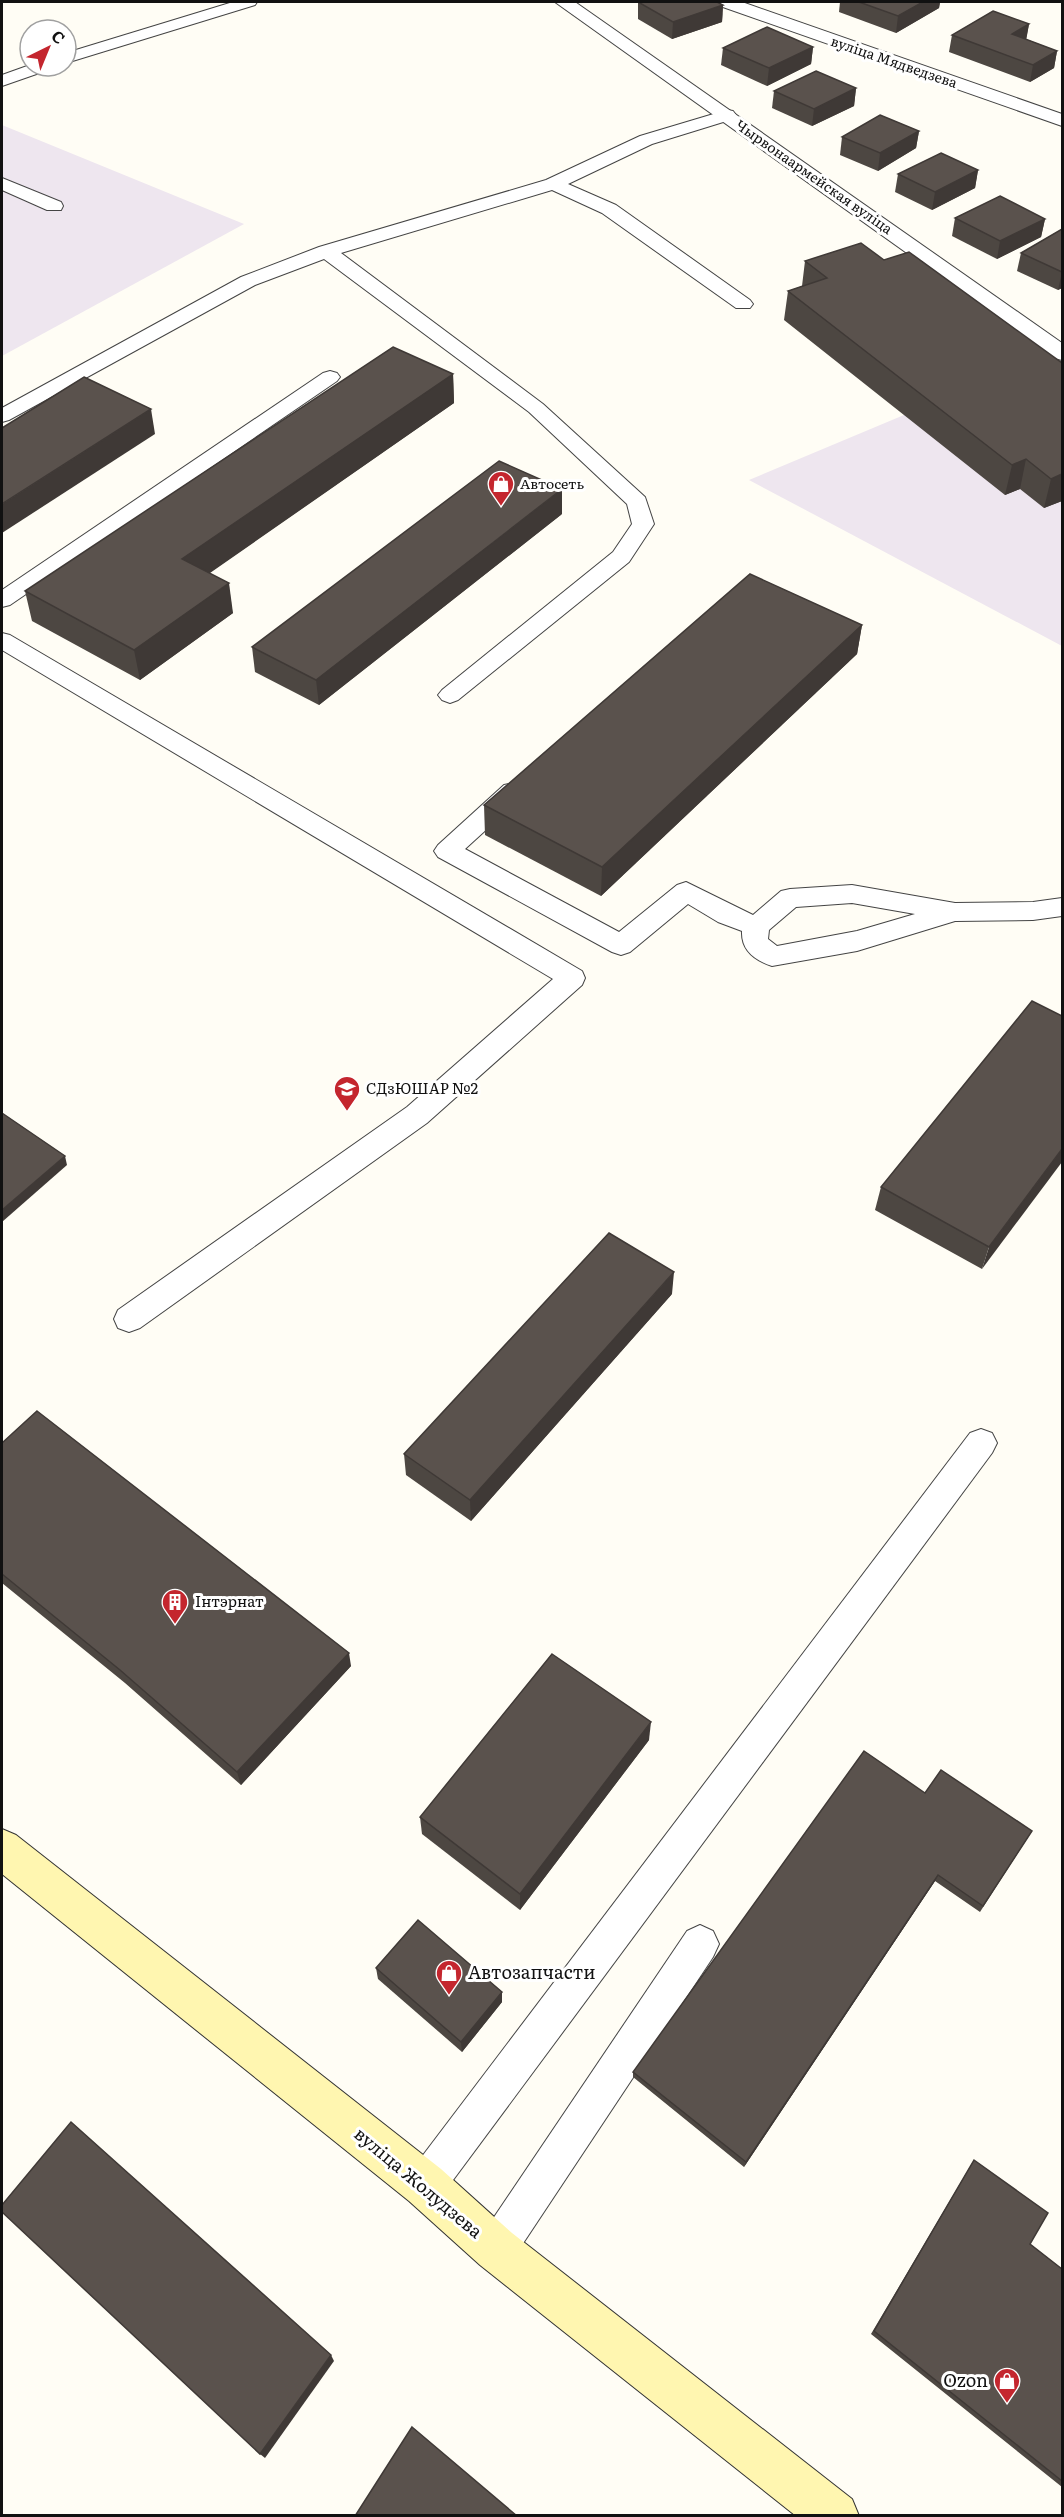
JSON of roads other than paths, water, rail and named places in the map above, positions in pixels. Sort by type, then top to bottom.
[{"type":"main road","name":"вуліца Жолудзева","points":[[2,1849],[425,2186],[496,2249],[834,2516]]},
{"type":"street","name":"Чырвонаармейская вуліца","points":[[564,2],[1062,353]]},
{"type":"street","name":"вуліца Мядведзева","points":[[726,2],[1062,120]]},
{"type":"lane","points":[[78,54],[249,2]]},
{"type":"lane","points":[[2,81],[18,75]]},
{"type":"lane","points":[[2,416],[248,281],[326,251],[553,184],[646,140],[727,115]]},
{"type":"lane","points":[[2,184],[54,206]]},
{"type":"lane","points":[[553,184],[609,209],[743,304]]},
{"type":"lane","points":[[326,251],[536,408],[637,502],[643,524],[621,557],[450,695]]},
{"type":"lane","points":[[2,600],[330,377]]},
{"type":"lane","points":[[2,640],[572,978],[417,1114],[129,1319]]},
{"type":"lane","points":[[527,779],[447,851],[621,945],[686,891],[727,915],[756,926]]},
{"type":"lane","points":[[955,912],[857,941],[772,956],[754,943],[756,926],[790,898],[852,894],[955,912],[1033,911],[1062,907]]},
{"type":"lane","points":[[425,2186],[981,1443]]},
{"type":"lane","points":[[496,2249],[700,1944]]},
{"type":"place","name":"Автосеть","points":[[501,507]]},
{"type":"place","name":"СДзЮШАР №2","points":[[347,1112]]},
{"type":"place","name":"Інтэрнат","points":[[175,1625]]},
{"type":"place","name":"Автозапчасти","points":[[449,1996]]},
{"type":"place","name":"Ozon","points":[[1007,2404]]}]
